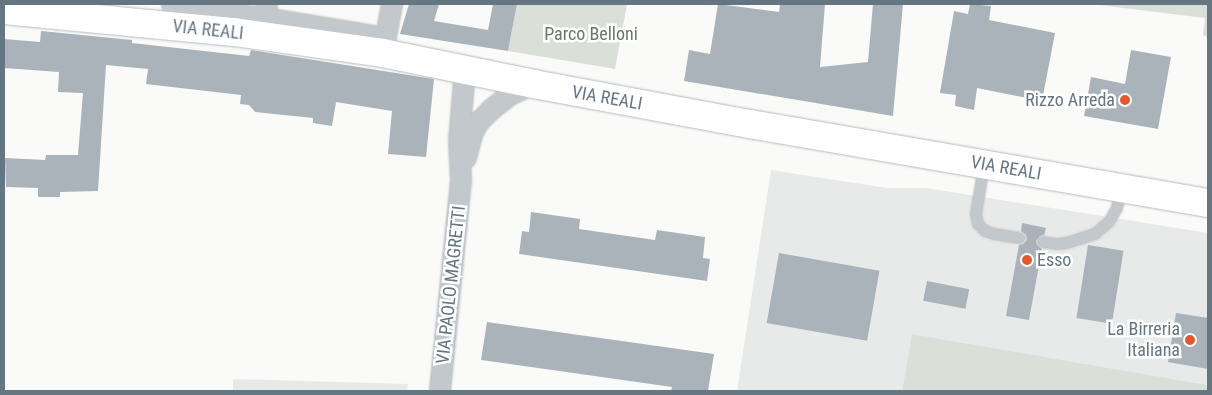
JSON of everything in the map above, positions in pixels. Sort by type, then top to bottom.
[{"type":"main road","name":"VIA REALI","points":[[4,10],[264,18],[384,44],[465,70],[534,84],[984,165],[1208,203]]},
{"type":"street","points":[[169,4],[264,18]]},
{"type":"street","points":[[384,44],[392,4]]},
{"type":"street","name":"VIA PAOLO MAGRETTI","points":[[440,391],[461,179],[459,142],[465,70]]},
{"type":"street","name":"VIA PAOLO MAGRETTI","points":[[461,179],[472,139],[479,122],[510,95],[534,84]]},
{"type":"lane","points":[[984,165],[976,214],[978,224],[985,231],[1020,238]]},
{"type":"lane","points":[[1043,242],[1058,244],[1095,234],[1110,222],[1117,208],[1121,188]]},
{"type":"shaded area","points":[[771,170],[887,188],[926,188],[1208,233],[1208,385],[912,334],[902,391],[737,391]]},
{"type":"shaded area","points":[[233,379],[408,384],[407,391],[233,391]]},
{"type":"green space","name":"Parco Belloni","points":[[517,4],[627,4],[615,69],[508,51]]},
{"type":"green space","points":[[1091,4],[1208,4],[1208,37],[1203,35],[1205,18]]},
{"type":"green space","points":[[912,334],[1208,385],[1208,391],[902,391]]},
{"type":"building","points":[[409,4],[439,4],[434,21],[488,30],[493,4],[517,4],[508,51],[400,34]]},
{"type":"building","points":[[718,4],[779,12],[780,4],[825,4],[820,67],[868,62],[873,4],[903,4],[893,116],[684,81],[689,50],[710,54]]},
{"type":"building","points":[[970,4],[991,6],[989,20],[1055,33],[1042,101],[977,88],[974,110],[955,106],[956,95],[940,93],[954,11],[968,14]]},
{"type":"building","points":[[41,31],[132,40],[132,43],[249,56],[251,50],[434,79],[426,157],[388,154],[392,111],[336,102],[332,126],[313,123],[313,118],[255,112],[249,105],[240,104],[241,95],[146,84],[148,69],[106,65],[98,191],[60,192],[60,197],[38,197],[38,188],[6,187],[5,158],[45,160],[46,155],[78,155],[83,93],[58,92],[59,72],[4,68],[4,39],[40,42]]},
{"type":"building","name":"Rizzo Arreda","points":[[1131,50],[1171,57],[1158,129],[1084,116],[1091,77],[1125,84]]},
{"type":"building","points":[[531,212],[580,219],[579,229],[655,240],[657,230],[705,237],[703,258],[710,259],[707,281],[519,254],[522,231],[529,232]]},
{"type":"building","points":[[1022,223],[1046,228],[1044,235],[1040,236],[1036,241],[1037,245],[1042,249],[1029,320],[1006,316],[1019,245],[1027,240],[1026,235],[1021,231]]},
{"type":"building","points":[[1088,245],[1124,251],[1112,324],[1076,318]]},
{"type":"building","points":[[779,253],[879,271],[867,341],[767,323]]},
{"type":"building","points":[[927,281],[969,289],[965,309],[923,301]]},
{"type":"building","name":"La Birreria Italiana","points":[[1176,313],[1208,318],[1208,369],[1168,362]]},
{"type":"building","points":[[487,322],[714,354],[708,391],[671,391],[672,387],[481,360]]},
{"type":"place","name":"Rizzo Arreda","points":[[1125,100]]},
{"type":"place","name":"Esso","points":[[1027,260]]},
{"type":"place","name":"La Birreria Italiana","points":[[1190,340]]}]
